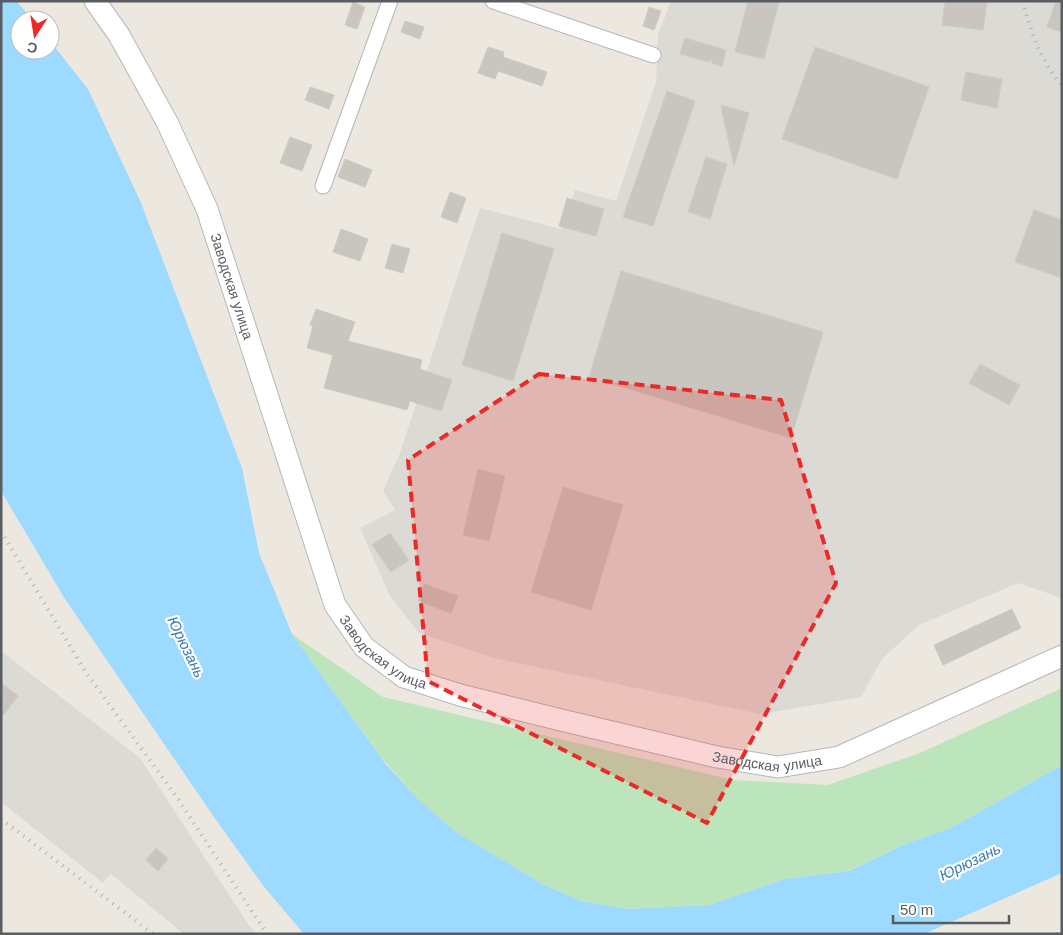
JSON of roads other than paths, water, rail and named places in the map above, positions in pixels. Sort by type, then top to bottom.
[{"type":"street","name":"Заводская улица","points":[[95,1],[119,35],[167,122],[206,209],[335,605],[364,647],[404,677],[460,695],[571,722],[717,757],[778,767],[839,757],[1062,656]]},
{"type":"street","points":[[323,186],[390,1]]},
{"type":"street","points":[[493,1],[653,55]]},
{"type":"water","name":"Юрюзань","points":[[1,1],[16,1],[24,10],[10,10],[10,60],[60,60],[60,54],[88,89],[141,203],[242,468],[259,553],[292,634],[385,763],[419,800],[456,832],[544,885],[581,901],[626,909],[709,905],[785,879],[849,871],[905,844],[951,828],[1062,765],[1062,873],[924,934],[304,934],[265,888],[216,820],[65,599],[1,491]]},
{"type":"railway","points":[[1023,1],[1038,46],[1048,66],[1062,86]]},
{"type":"railway","points":[[1,531],[85,671],[176,796],[267,934]]},
{"type":"railway","points":[[1,819],[153,934]]},
{"type":"railway","points":[[1057,934],[1062,932]]}]
